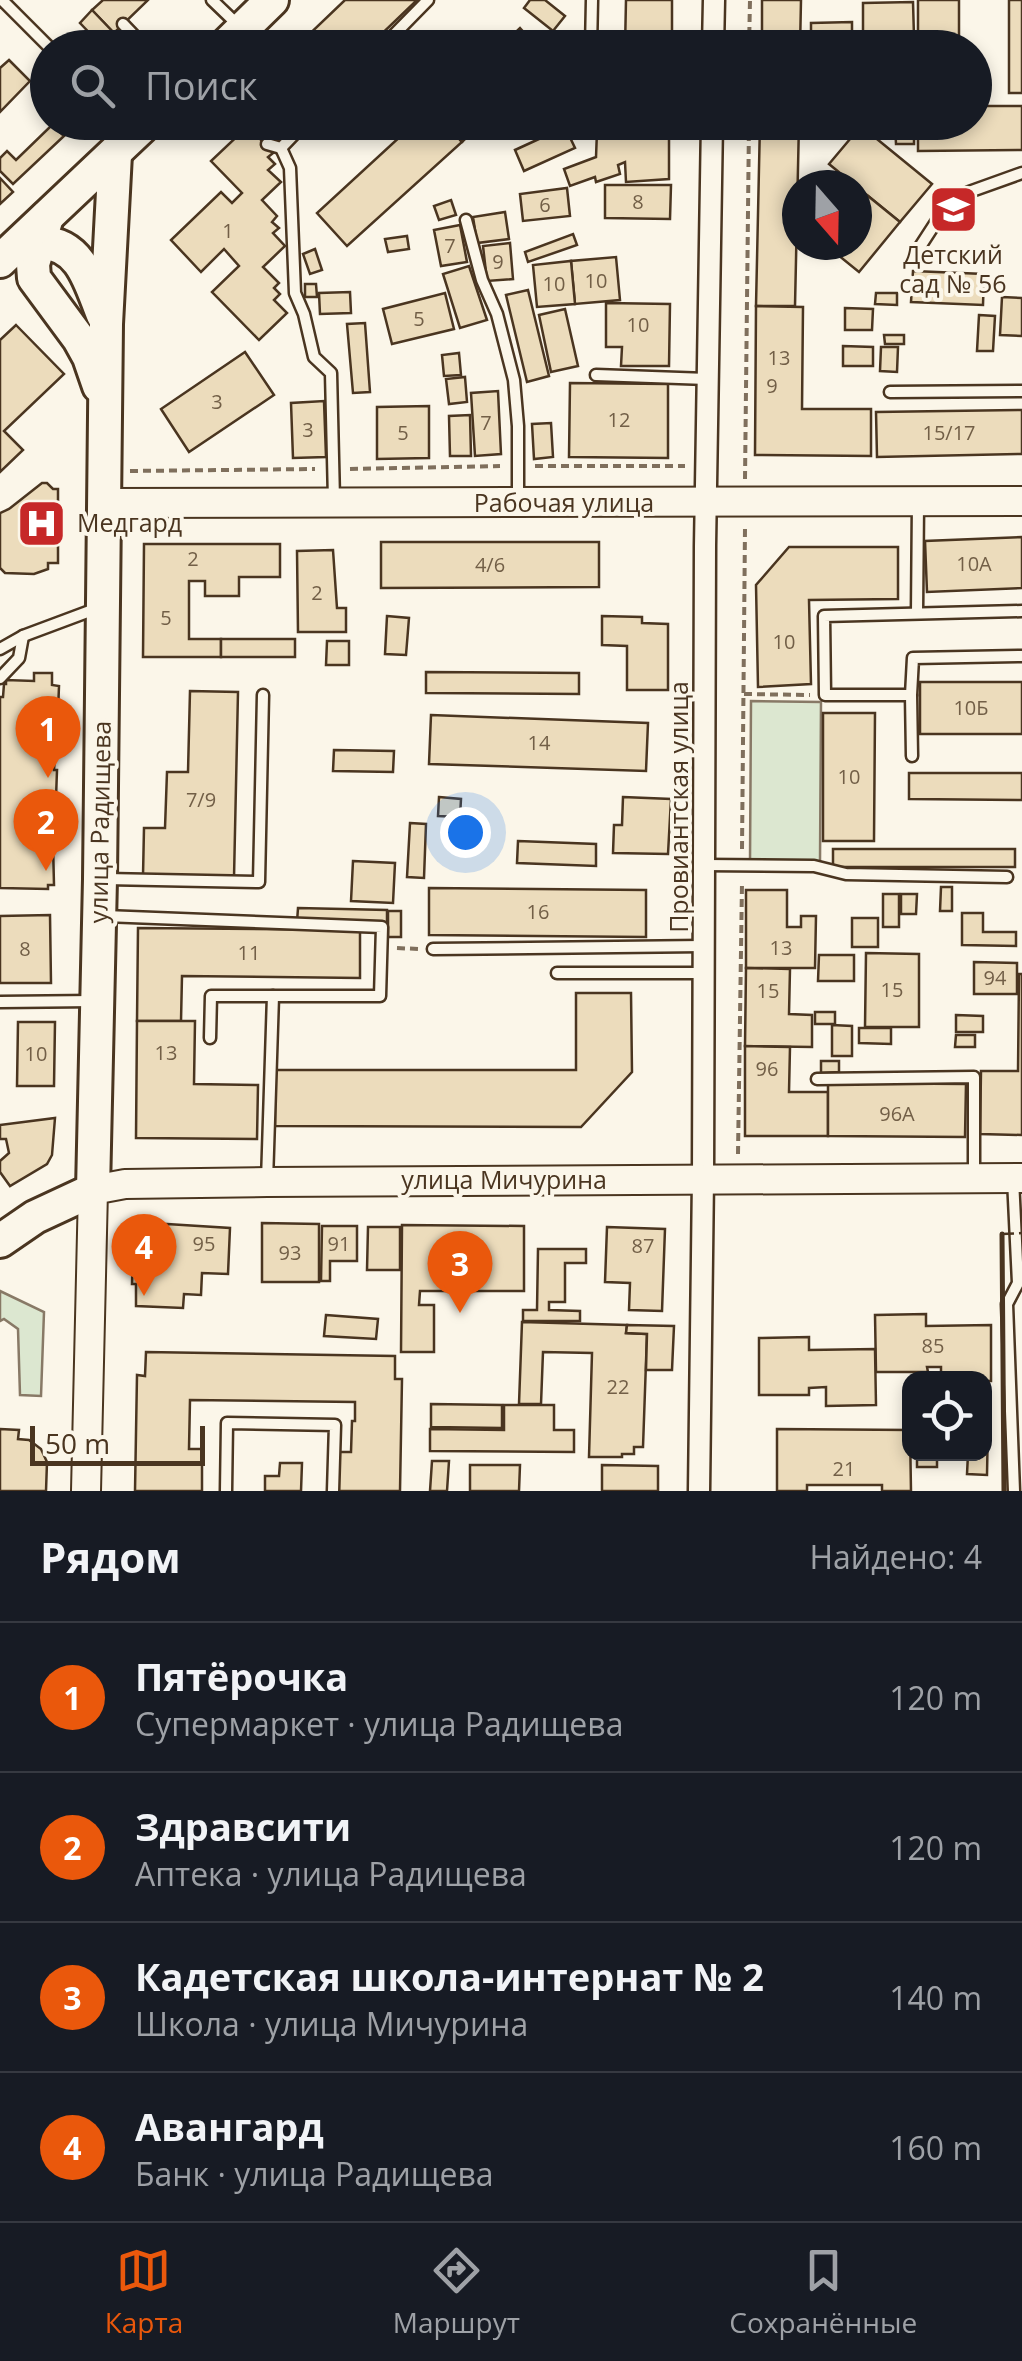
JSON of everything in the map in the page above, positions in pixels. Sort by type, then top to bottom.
[{"type":"main road","points":[[241,30],[272,0]]},
{"type":"main road","points":[[26,242],[123,140]]},
{"type":"main road","name":"улица Радищева","points":[[92,1190],[106,324],[129,140]]},
{"type":"main road","points":[[26,242],[54,245],[76,257],[106,324]]},
{"type":"main road","points":[[26,242],[34,278],[80,338],[107,411]]},
{"type":"main road","name":"улица Мичурина","points":[[0,1241],[35,1217],[92,1190]]},
{"type":"street","points":[[713,30],[714,0]]},
{"type":"street","name":"Провиантская улица","points":[[699,1491],[712,140]]},
{"type":"street","name":"Рабочая улица","points":[[105,502],[1022,501]]},
{"type":"street","name":"улица Мичурина","points":[[92,1190],[125,1184],[267,1182],[1018,1178]]},
{"type":"street","name":"улица Радищева","points":[[86,1491],[92,1190]]},
{"type":"lane","points":[[2,0],[32,30]]},
{"type":"lane","points":[[212,0],[229,30]]},
{"type":"lane","points":[[399,30],[428,0]]},
{"type":"lane","points":[[592,0],[592,30]]},
{"type":"lane","points":[[123,24],[129,30]]},
{"type":"lane","points":[[281,148],[289,140]]},
{"type":"lane","points":[[267,144],[281,148],[290,168],[295,293],[314,357],[331,373],[334,503]]},
{"type":"lane","points":[[914,256],[938,218],[970,192],[1022,172]]},
{"type":"lane","points":[[466,220],[482,280],[498,314],[514,380],[518,503]]},
{"type":"lane","points":[[596,375],[708,379]]},
{"type":"lane","points":[[890,392],[1022,391]]},
{"type":"lane","points":[[917,613],[918,502]]},
{"type":"lane","points":[[0,649],[23,636],[104,606]]},
{"type":"lane","points":[[911,695],[824,695],[824,616],[1022,611]]},
{"type":"lane","points":[[0,678],[20,658],[23,636]]},
{"type":"lane","points":[[912,756],[913,658],[1022,656]]},
{"type":"lane","points":[[100,879],[259,882],[263,696]]},
{"type":"lane","points":[[704,865],[814,866],[846,874],[1006,877]]},
{"type":"lane","points":[[99,916],[382,927],[380,996],[211,996],[210,1038]]},
{"type":"lane","points":[[432,950],[704,946]]},
{"type":"lane","points":[[557,973],[704,973]]},
{"type":"lane","points":[[267,1182],[273,996]]},
{"type":"lane","points":[[0,1002],[97,1001]]},
{"type":"lane","points":[[817,1079],[974,1076],[974,1178]]},
{"type":"lane","points":[[1014,1491],[1007,1304],[1020,1283],[1018,1178]]},
{"type":"lane","points":[[226,1491],[227,1423],[335,1425],[334,1491]]},
{"type":"path","points":[[750,0],[750,30]]},
{"type":"path","points":[[737,1178],[749,140]]},
{"type":"path","points":[[106,470],[708,466]]},
{"type":"path","points":[[743,694],[824,695]]},
{"type":"path","points":[[382,948],[432,950]]},
{"type":"green space","points":[[751,701],[821,702],[820,862],[750,862]]},
{"type":"green space","points":[[0,1291],[44,1312],[41,1396],[20,1395],[18,1329],[4,1319],[0,1321]]},
{"type":"building","points":[[103,0],[148,0],[117,30],[111,30],[92,10]]},
{"type":"building","points":[[345,0],[417,0],[386,30],[314,30]]},
{"type":"building","points":[[530,0],[545,0],[565,16],[552,30],[524,8]]},
{"type":"building","points":[[626,0],[672,0],[672,30],[625,30]]},
{"type":"building","points":[[762,0],[801,0],[800,30],[762,30]]},
{"type":"building","points":[[918,0],[959,0],[959,30],[918,30]]},
{"type":"building","points":[[1009,0],[1022,0],[1022,93],[1009,93]]},
{"type":"building","points":[[913,2],[914,30],[863,30],[863,3]]},
{"type":"building","points":[[92,10],[111,30],[87,30],[80,23]]},
{"type":"building","points":[[852,22],[852,30],[811,30],[811,23]]},
{"type":"building","points":[[9,60],[30,81],[0,112],[0,68]]},
{"type":"building","points":[[992,106],[1022,106],[1022,150],[918,151],[918,140],[992,140]]},
{"type":"building","points":[[37,140],[60,140],[13,184],[0,171],[0,158],[7,151],[16,160]]},
{"type":"building","points":[[233,140],[261,140],[273,153],[268,157],[275,164],[268,170],[281,182],[262,200],[277,216],[272,222],[279,228],[273,233],[285,246],[263,267],[279,283],[274,288],[280,294],[274,300],[287,313],[259,340],[212,292],[239,266],[224,249],[201,272],[171,240],[221,192],[232,203],[242,193],[211,161]]},
{"type":"building","points":[[396,140],[462,142],[347,246],[317,213]]},
{"type":"building","points":[[537,140],[571,140],[575,148],[524,171],[515,150]]},
{"type":"building","points":[[597,140],[669,140],[669,179],[626,182],[625,162],[618,165],[620,174],[570,186],[564,169],[596,157]]},
{"type":"building","points":[[760,140],[799,140],[798,170],[782,170],[782,260],[796,260],[795,306],[756,306]]},
{"type":"building","points":[[849,140],[878,140],[932,184],[900,222],[872,199],[872,170],[836,170],[829,164]]},
{"type":"building","points":[[896,140],[914,140],[914,144],[896,144]]},
{"type":"building","points":[[0,178],[13,192],[0,204]]},
{"type":"building","points":[[605,185],[671,185],[670,219],[605,218]]},
{"type":"building","points":[[567,188],[570,216],[523,221],[520,194]]},
{"type":"building","points":[[872,199],[900,222],[872,256]]},
{"type":"building","points":[[451,200],[456,215],[439,220],[434,206]]},
{"type":"building","points":[[505,212],[509,239],[477,243],[473,217]]},
{"type":"building","points":[[460,225],[467,262],[441,266],[434,230]]},
{"type":"building","points":[[573,234],[577,245],[528,262],[525,252]]},
{"type":"building","points":[[407,236],[409,249],[388,252],[385,239]]},
{"type":"building","points":[[510,243],[513,279],[487,281],[483,246]]},
{"type":"building","points":[[315,249],[322,270],[310,274],[303,254]]},
{"type":"building","points":[[616,257],[620,300],[575,304],[571,261]]},
{"type":"building","points":[[844,260],[869,260],[859,272]]},
{"type":"building","points":[[571,261],[575,304],[537,307],[533,265]]},
{"type":"building","points":[[469,266],[487,320],[460,328],[443,274]]},
{"type":"building","points":[[913,271],[984,274],[983,305],[911,302]]},
{"type":"building","points":[[305,284],[316,284],[317,297],[305,297]]},
{"type":"building","points":[[528,290],[549,376],[527,382],[506,295]]},
{"type":"building","points":[[350,292],[351,313],[320,314],[319,293]]},
{"type":"building","points":[[445,293],[454,329],[392,344],[383,309]]},
{"type":"building","points":[[876,293],[897,293],[897,305],[875,304]]},
{"type":"building","points":[[1002,297],[1022,298],[1022,336],[1000,335]]},
{"type":"building","points":[[606,303],[670,304],[669,366],[621,366],[622,347],[606,347]]},
{"type":"building","points":[[756,306],[803,307],[802,409],[871,409],[871,456],[755,455]]},
{"type":"building","points":[[845,308],[873,309],[872,330],[845,330]]},
{"type":"building","points":[[565,309],[578,366],[551,372],[539,315]]},
{"type":"building","points":[[979,315],[995,316],[993,351],[977,351]]},
{"type":"building","points":[[365,323],[370,392],[353,393],[347,324]]},
{"type":"building","points":[[16,325],[64,374],[4,431],[23,450],[0,472],[0,340]]},
{"type":"building","points":[[884,335],[904,335],[904,344],[885,344]]},
{"type":"building","points":[[843,346],[873,347],[873,366],[843,366]]},
{"type":"building","points":[[881,347],[898,347],[897,372],[880,371]]},
{"type":"building","points":[[245,352],[274,395],[189,452],[161,409]]},
{"type":"building","points":[[459,353],[461,375],[444,376],[442,355]]},
{"type":"building","points":[[465,377],[467,402],[449,404],[446,379]]},
{"type":"building","points":[[570,383],[668,384],[668,458],[569,457]]},
{"type":"building","points":[[498,391],[501,454],[475,456],[471,393]]},
{"type":"building","points":[[324,401],[326,457],[293,458],[291,403]]},
{"type":"building","points":[[429,406],[429,458],[377,459],[377,407]]},
{"type":"building","points":[[1022,410],[1022,454],[877,457],[876,412]]},
{"type":"building","points":[[470,415],[471,456],[450,456],[449,416]]},
{"type":"building","points":[[551,423],[553,457],[534,459],[532,424]]},
{"type":"building","points":[[42,483],[58,489],[58,563],[48,563],[48,569],[34,574],[5,573],[0,568],[0,513]]},
{"type":"building","points":[[1022,537],[1022,588],[927,592],[925,541]]},
{"type":"building","points":[[381,542],[599,542],[599,587],[381,588]]},
{"type":"building","points":[[144,544],[280,544],[280,577],[239,577],[239,596],[205,596],[205,581],[189,581],[189,639],[221,639],[221,657],[143,657]]},
{"type":"building","points":[[789,547],[898,547],[898,599],[809,600],[811,684],[758,687],[756,585]]},
{"type":"building","points":[[333,550],[337,608],[346,608],[346,632],[298,632],[297,551]]},
{"type":"building","points":[[387,616],[409,618],[406,655],[385,654]]},
{"type":"building","points":[[602,616],[642,617],[642,623],[668,624],[668,690],[627,690],[627,646],[602,645]]},
{"type":"building","points":[[221,639],[295,639],[295,657],[221,657]]},
{"type":"building","points":[[327,641],[349,641],[349,665],[326,665]]},
{"type":"building","points":[[426,672],[579,673],[579,694],[426,693]]},
{"type":"building","points":[[34,673],[52,673],[52,685],[59,686],[55,712],[54,885],[48,885],[48,889],[0,888],[0,697],[6,680],[34,681]]},
{"type":"building","points":[[920,682],[1022,682],[1022,734],[920,734]]},
{"type":"building","points":[[190,691],[238,692],[234,878],[143,876],[144,828],[165,828],[167,772],[188,772]]},
{"type":"building","points":[[823,713],[875,713],[874,841],[823,841]]},
{"type":"building","points":[[431,715],[648,723],[646,771],[429,764]]},
{"type":"building","points":[[334,750],[394,751],[393,772],[333,771]]},
{"type":"building","points":[[909,773],[1022,773],[1022,800],[909,799]]},
{"type":"building","points":[[439,797],[461,799],[460,817],[438,816]]},
{"type":"building","points":[[623,797],[671,799],[668,854],[613,853],[614,825],[622,825]]},
{"type":"building","points":[[410,823],[426,824],[424,878],[407,877]]},
{"type":"building","points":[[518,841],[596,844],[596,866],[517,863]]},
{"type":"building","points":[[833,849],[1015,849],[1015,867],[833,867]]},
{"type":"building","points":[[353,861],[395,863],[393,903],[351,901]]},
{"type":"building","points":[[941,887],[952,887],[952,911],[940,911]]},
{"type":"building","points":[[429,888],[646,890],[646,937],[429,935]]},
{"type":"building","points":[[746,890],[787,890],[787,927],[801,927],[801,916],[816,916],[815,968],[746,968]]},
{"type":"building","points":[[883,894],[899,894],[899,927],[883,927]]},
{"type":"building","points":[[901,894],[917,894],[916,914],[901,914]]},
{"type":"building","points":[[298,908],[387,910],[387,924],[297,922]]},
{"type":"building","points":[[388,911],[401,911],[401,937],[388,937]]},
{"type":"building","points":[[962,913],[983,913],[983,932],[1016,932],[1016,946],[962,945]]},
{"type":"building","points":[[50,915],[51,983],[0,983],[0,916]]},
{"type":"building","points":[[852,918],[878,918],[878,947],[852,947]]},
{"type":"building","points":[[138,928],[360,930],[360,978],[182,976],[181,1021],[137,1021]]},
{"type":"building","points":[[866,953],[919,954],[919,1027],[865,1027]]},
{"type":"building","points":[[819,955],[854,955],[854,981],[818,981]]},
{"type":"building","points":[[974,962],[1017,963],[1017,994],[974,994]]},
{"type":"building","points":[[746,968],[790,969],[789,1014],[812,1015],[812,1047],[745,1046]]},
{"type":"building","points":[[1019,974],[1022,1135],[980,1134],[981,1071],[1018,1071]]},
{"type":"building","points":[[576,993],[631,993],[632,1072],[581,1127],[275,1126],[275,1070],[576,1070]]},
{"type":"building","points":[[815,1012],[835,1012],[835,1024],[815,1024]]},
{"type":"building","points":[[956,1015],[983,1016],[983,1032],[956,1032]]},
{"type":"building","points":[[137,1021],[195,1021],[194,1084],[258,1085],[257,1139],[136,1138]]},
{"type":"building","points":[[18,1022],[55,1022],[54,1086],[17,1086]]},
{"type":"building","points":[[832,1025],[852,1026],[852,1056],[832,1056]]},
{"type":"building","points":[[859,1028],[891,1028],[891,1044],[859,1043]]},
{"type":"building","points":[[956,1035],[975,1035],[975,1047],[955,1047]]},
{"type":"building","points":[[745,1046],[790,1047],[789,1092],[828,1092],[828,1136],[745,1136]]},
{"type":"building","points":[[821,1061],[839,1061],[839,1072],[821,1073]]},
{"type":"building","points":[[828,1083],[966,1084],[965,1137],[828,1136]]},
{"type":"building","points":[[55,1118],[52,1155],[47,1164],[10,1186],[0,1172],[0,1161],[9,1153],[6,1139],[0,1139],[0,1125]]},
{"type":"building","points":[[262,1223],[319,1224],[319,1282],[262,1282]]},
{"type":"building","points":[[167,1224],[230,1228],[228,1274],[202,1273],[201,1295],[184,1294],[183,1308],[136,1306],[136,1284],[132,1284],[137,1227]]},
{"type":"building","points":[[402,1225],[524,1226],[524,1291],[420,1291],[419,1305],[434,1305],[434,1352],[401,1352]]},
{"type":"building","points":[[322,1226],[357,1226],[357,1261],[330,1261],[330,1281],[321,1281]]},
{"type":"building","points":[[368,1227],[400,1227],[400,1270],[367,1270]]},
{"type":"building","points":[[607,1227],[665,1229],[662,1311],[629,1310],[630,1283],[605,1282]]},
{"type":"building","points":[[538,1249],[586,1249],[586,1263],[565,1263],[565,1302],[549,1302],[549,1310],[580,1311],[580,1321],[523,1321],[523,1310],[537,1310]]},
{"type":"building","points":[[926,1314],[926,1326],[991,1325],[991,1371],[941,1371],[941,1367],[927,1367],[928,1371],[876,1372],[875,1315]]},
{"type":"building","points":[[326,1315],[378,1319],[376,1339],[324,1336]]},
{"type":"building","points":[[522,1322],[627,1325],[626,1333],[647,1334],[643,1447],[634,1447],[634,1454],[622,1457],[589,1457],[592,1353],[543,1352],[541,1404],[519,1404]]},
{"type":"building","points":[[627,1325],[674,1326],[672,1370],[646,1370],[647,1334],[626,1333]]},
{"type":"building","points":[[809,1337],[809,1350],[875,1349],[876,1405],[826,1406],[826,1387],[809,1388],[809,1395],[759,1395],[759,1338]]},
{"type":"building","points":[[146,1352],[395,1356],[395,1379],[402,1379],[400,1491],[338,1491],[339,1452],[351,1452],[355,1402],[190,1400],[189,1449],[202,1449],[202,1491],[135,1491],[137,1375],[145,1376]]},
{"type":"building","points":[[431,1404],[502,1405],[502,1428],[431,1427]]},
{"type":"building","points":[[504,1405],[554,1405],[554,1430],[574,1430],[574,1452],[430,1451],[430,1429],[504,1430]]},
{"type":"building","points":[[0,1429],[19,1430],[18,1439],[29,1440],[41,1449],[47,1462],[46,1491],[0,1491]]},
{"type":"building","points":[[777,1429],[902,1430],[902,1461],[911,1461],[911,1491],[882,1491],[882,1485],[807,1485],[807,1491],[777,1491]]},
{"type":"building","points":[[432,1461],[449,1461],[447,1491],[430,1491]]},
{"type":"building","points":[[917,1461],[937,1461],[937,1467],[917,1467]]},
{"type":"building","points":[[968,1461],[987,1461],[987,1475],[967,1474]]},
{"type":"building","points":[[280,1463],[302,1463],[301,1491],[265,1491],[265,1476],[279,1476]]},
{"type":"building","points":[[470,1465],[520,1465],[519,1491],[470,1491]]},
{"type":"building","points":[[602,1465],[658,1466],[658,1491],[602,1491]]},
{"type":"fence","points":[[1002,1234],[1022,1233]]},
{"type":"wall","points":[[1002,1234],[1004,1491]]},
{"type":"place","name":"Детский сад № 56","points":[[953,209]]},
{"type":"place","name":"Медгард","points":[[42,523]]},
{"type":"place","name":"Пятёрочка","points":[[48,778]]},
{"type":"place","name":"Здравсити","points":[[46,871]]},
{"type":"place","name":"Авангард","points":[[144,1296]]},
{"type":"place","name":"Кадетская школа-интернат № 2","points":[[460,1313]]}]
